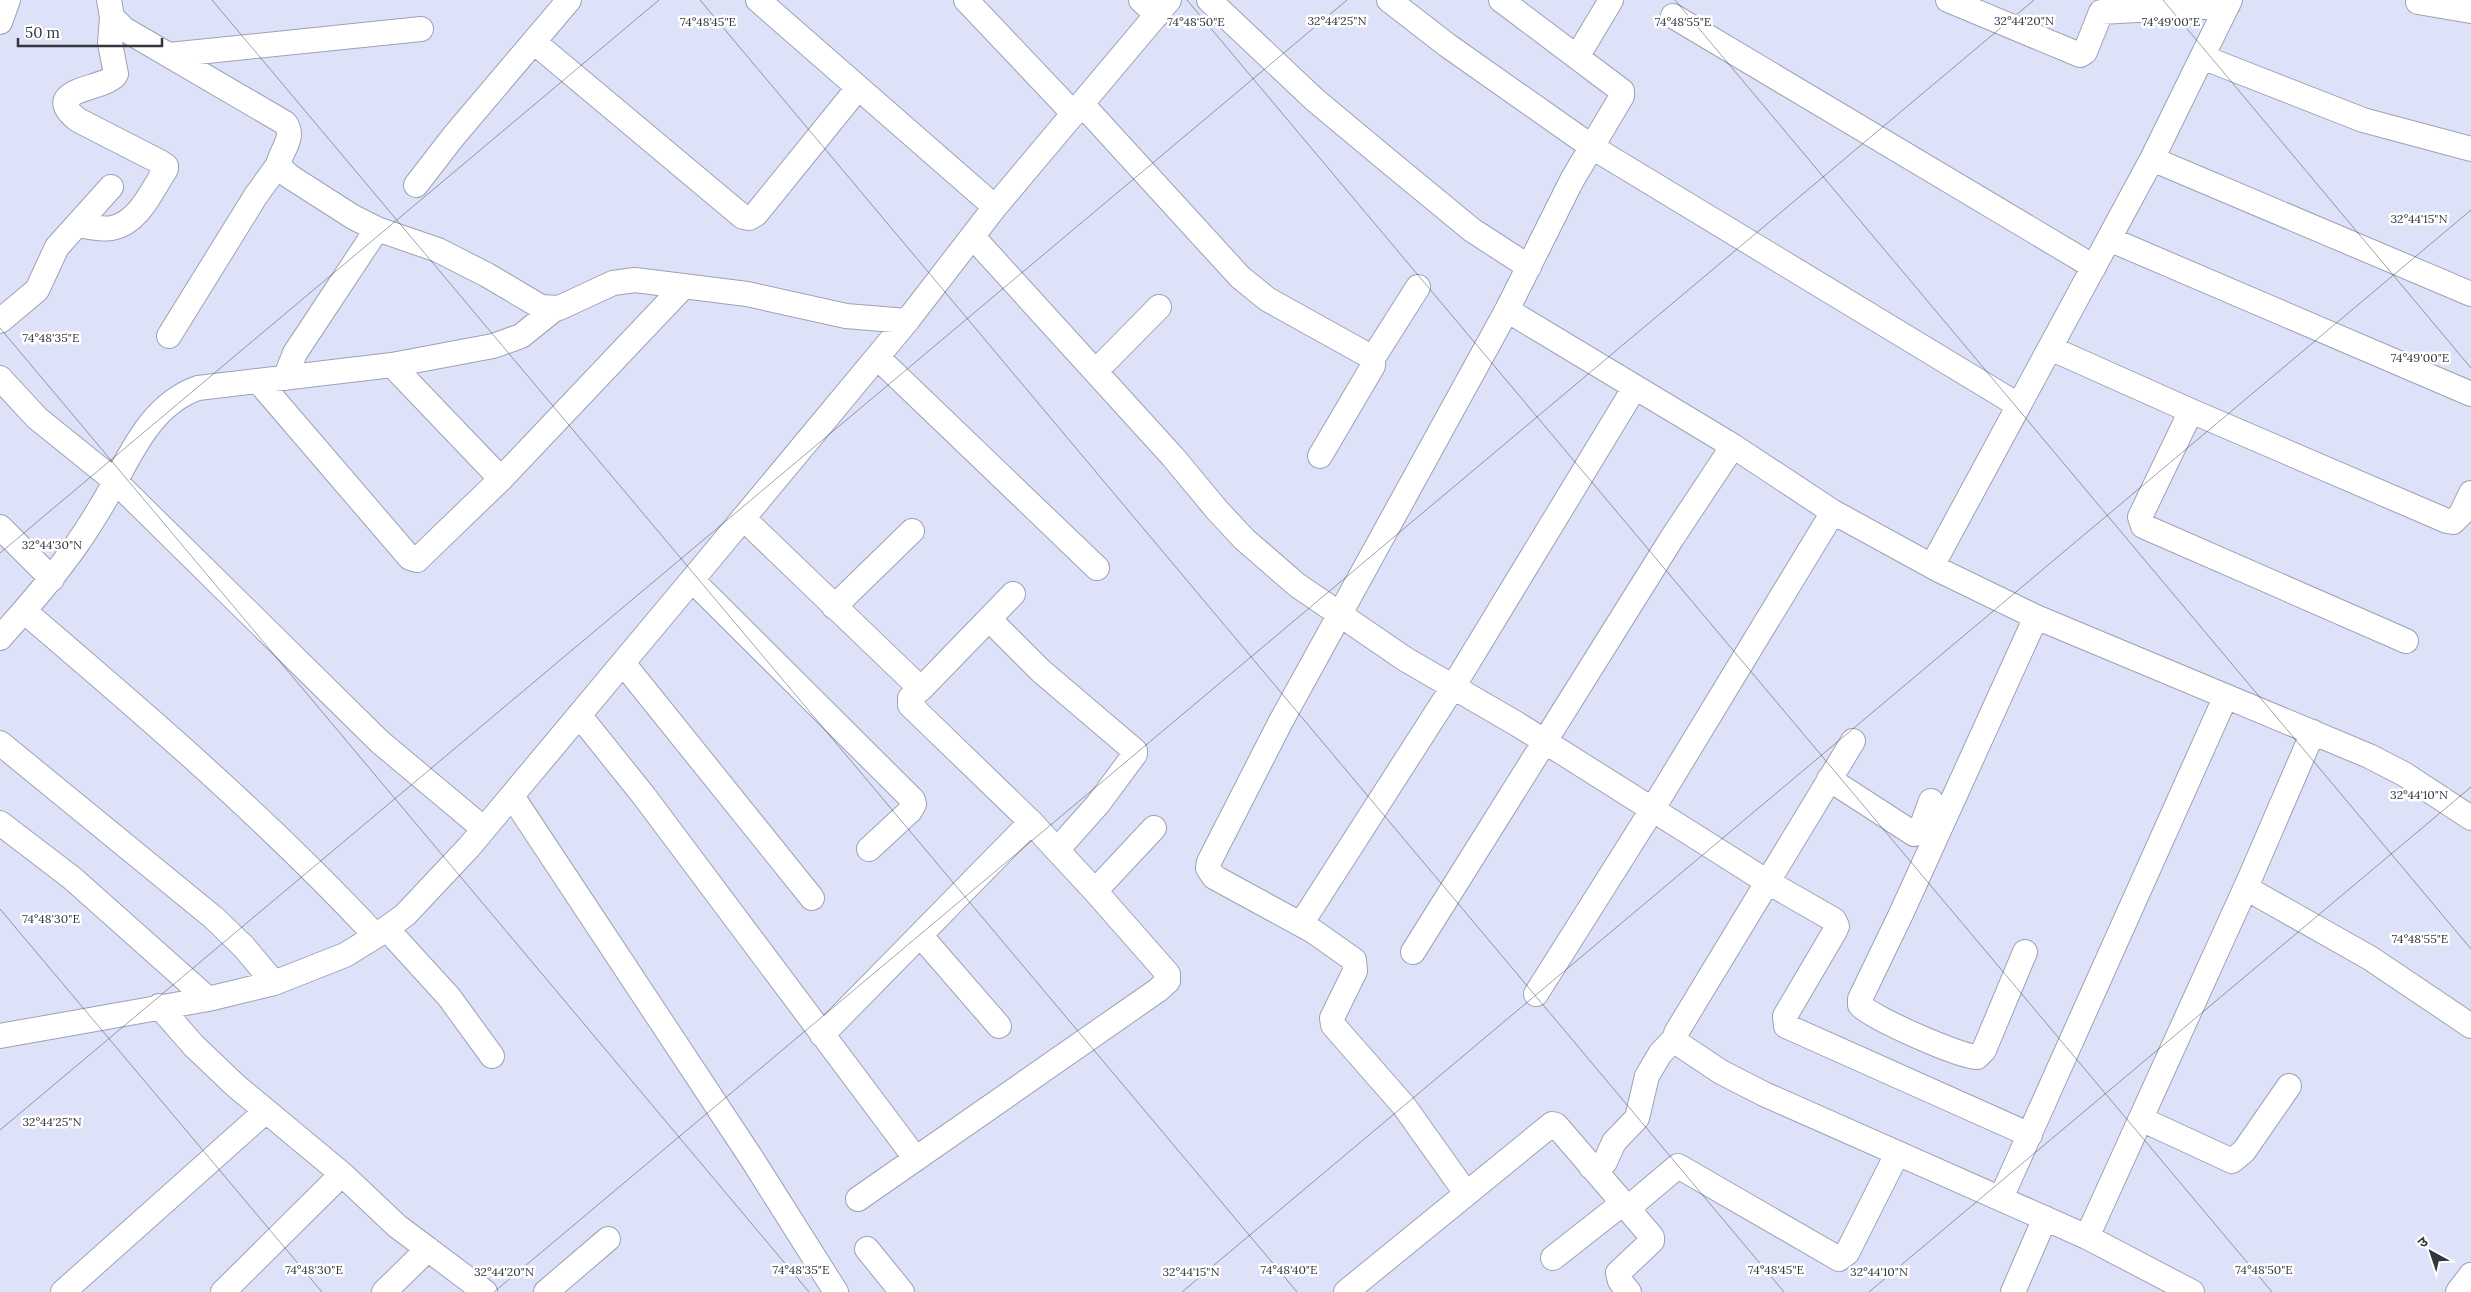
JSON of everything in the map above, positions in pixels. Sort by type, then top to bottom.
[{"type":"street","points":[[0,22],[8,0]]},
{"type":"street","points":[[758,0],[995,207]]},
{"type":"street","points":[[966,0],[1086,113],[1214,252],[1247,283],[1275,304],[1373,358]]},
{"type":"street","points":[[1210,0],[1315,100],[1472,230],[1529,267]]},
{"type":"street","points":[[1389,0],[1447,45],[1592,147],[2018,405]]},
{"type":"street","points":[[1466,1193],[1404,1106],[1333,1026],[1332,1018],[1355,971],[1354,960],[1300,924],[1214,877],[1208,868],[1280,723],[1507,310],[1592,147],[1622,96],[1622,91],[1501,0]]},
{"type":"street","points":[[1577,57],[1611,0]]},
{"type":"street","points":[[1948,0],[2080,55],[2085,52],[2097,17],[2101,12],[2229,2]]},
{"type":"street","points":[[1932,566],[2152,159],[2229,2]]},
{"type":"street","points":[[2418,2],[2471,11]]},
{"type":"street","points":[[416,185],[453,137],[534,42],[556,4]]},
{"type":"street","points":[[0,1036],[167,1015],[208,1000],[274,983],[390,937],[405,915],[484,829],[517,804],[628,669],[700,588],[750,524],[885,365],[907,321],[981,245],[995,207],[1086,113],[1156,5]]},
{"type":"street","points":[[111,8],[124,29],[285,122],[289,128],[290,135],[278,165],[169,336]]},
{"type":"street","points":[[77,225],[112,229],[128,222],[139,210],[166,169],[164,164],[78,120],[68,111],[67,99],[73,92],[107,82],[116,74],[110,43],[111,8]]},
{"type":"street","points":[[1673,16],[1897,152],[2094,267]]},
{"type":"street","points":[[169,56],[421,29]]},
{"type":"street","points":[[534,42],[743,217],[749,218],[756,214],[858,88]]},
{"type":"street","points":[[2202,58],[2363,120],[2471,149]]},
{"type":"street","points":[[2152,159],[2471,294]]},
{"type":"street","points":[[278,165],[289,176],[334,206],[377,229],[438,250],[487,275],[535,304],[549,309],[556,308],[620,280],[634,280],[747,294],[846,316],[907,321]]},
{"type":"street","points":[[0,321],[23,304],[37,290],[57,248],[111,187]]},
{"type":"street","points":[[285,378],[295,353],[377,229]]},
{"type":"street","points":[[2109,239],[2471,394]]},
{"type":"street","points":[[981,245],[1096,371],[1244,539],[1297,585],[1340,616],[1453,688],[1766,881],[1834,920],[1836,926],[1785,1016],[1786,1026],[2030,1135]]},
{"type":"street","points":[[258,382],[412,560],[420,558],[501,479],[684,286]]},
{"type":"street","points":[[1320,456],[1373,366],[1373,358],[1418,287]]},
{"type":"street","points":[[1096,371],[1159,307]]},
{"type":"street","points":[[0,638],[52,578],[98,512],[138,439],[168,404],[176,398],[198,388],[392,365],[510,341],[529,331],[556,308]]},
{"type":"street","points":[[1507,310],[1734,446],[1833,512],[1932,566],[2036,617],[2226,698],[2313,732],[2404,774],[2471,818]]},
{"type":"street","points":[[2050,348],[2191,411],[2447,520],[2453,522],[2457,519],[2471,493]]},
{"type":"street","points":[[392,365],[501,479]]},
{"type":"street","points":[[885,365],[1097,568]]},
{"type":"street","points":[[0,378],[37,418],[116,481],[380,742],[484,829]]},
{"type":"street","points":[[1300,924],[1453,688],[1635,387]]},
{"type":"street","points":[[2191,411],[2140,517],[2143,526],[2406,641]]},
{"type":"street","points":[[1413,952],[1672,538],[1734,446]]},
{"type":"street","points":[[1536,994],[1652,810],[1833,512]]},
{"type":"street","points":[[750,524],[921,689]]},
{"type":"street","points":[[0,527],[52,578]]},
{"type":"street","points":[[834,607],[912,531]]},
{"type":"street","points":[[700,588],[913,800],[914,804],[910,811],[869,849]]},
{"type":"street","points":[[858,1199],[1066,1056],[1158,990],[1168,980],[1168,974],[1164,968],[1096,891],[1031,822],[910,705],[910,698],[1013,594]]},
{"type":"street","points":[[24,611],[234,794],[322,878],[390,937],[449,997],[492,1056]]},
{"type":"street","points":[[2025,952],[1984,1050],[1977,1057],[1931,1041],[1878,1017],[1860,1004],[1860,999],[1902,914],[2036,617]]},
{"type":"street","points":[[989,619],[1041,671],[1135,751],[1135,754],[1098,804],[1057,850]]},
{"type":"street","points":[[628,669],[812,898]]},
{"type":"street","points":[[2001,1198],[2226,698]]},
{"type":"street","points":[[585,722],[644,796],[916,1159]]},
{"type":"street","points":[[2087,1237],[2246,888],[2313,732]]},
{"type":"street","points":[[1591,1167],[1605,1162],[1614,1142],[1637,1118],[1647,1076],[1660,1054],[1674,1039],[1766,881],[1853,741]]},
{"type":"street","points":[[0,743],[214,918],[244,947],[274,983]]},
{"type":"street","points":[[1829,779],[1914,834],[1920,831],[1931,800]]},
{"type":"street","points":[[517,804],[752,1158],[836,1292]]},
{"type":"street","points":[[822,1035],[1031,822]]},
{"type":"street","points":[[0,824],[72,878],[208,1000]]},
{"type":"street","points":[[1096,891],[1154,828]]},
{"type":"street","points":[[2246,888],[2370,958],[2471,1026]]},
{"type":"street","points":[[920,935],[999,1026]]},
{"type":"street","points":[[167,1015],[194,1046],[266,1111],[342,1174],[389,1219],[485,1292]]},
{"type":"street","points":[[1674,1039],[1681,1047],[1721,1072],[1897,1154],[2087,1237],[2192,1292]]},
{"type":"street","points":[[2141,1118],[2232,1161],[2244,1151],[2289,1086]]},
{"type":"street","points":[[63,1292],[266,1111]]},
{"type":"street","points":[[1346,1292],[1552,1124],[1556,1126],[1648,1232],[1652,1241],[1618,1273],[1620,1280],[1629,1292]]},
{"type":"street","points":[[1553,1258],[1678,1166],[1839,1259],[1848,1253],[1897,1154]]},
{"type":"street","points":[[223,1292],[342,1174]]},
{"type":"street","points":[[2013,1292],[2045,1218]]},
{"type":"street","points":[[546,1292],[608,1239]]},
{"type":"street","points":[[384,1292],[428,1249]]},
{"type":"street","points":[[867,1249],[902,1292]]},
{"type":"street","points":[[2458,1292],[2471,1275]]}]
